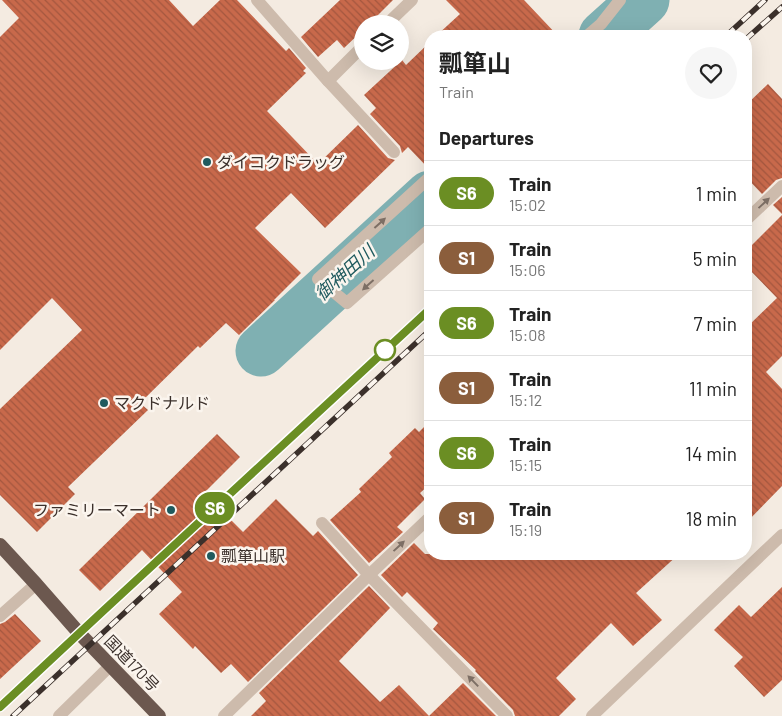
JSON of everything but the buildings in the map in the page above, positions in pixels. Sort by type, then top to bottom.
[{"type":"highway","name":"国道170号","points":[[0,545],[78,634],[159,716]]},
{"type":"street","points":[[256,0],[394,152]]},
{"type":"street","points":[[396,15],[412,0]]},
{"type":"street","points":[[603,30],[620,0]]},
{"type":"street","points":[[328,81],[354,55]]},
{"type":"street","points":[[424,182],[318,279],[347,303],[424,234]]},
{"type":"street","points":[[752,214],[782,186]]},
{"type":"street","points":[[322,523],[369,575],[507,716]]},
{"type":"street","points":[[224,716],[424,523]]},
{"type":"street","points":[[592,716],[782,535]]},
{"type":"street","points":[[0,616],[36,584]]},
{"type":"street","points":[[59,716],[110,666]]},
{"type":"waterway","name":"御神田川","points":[[611,30],[644,0]]},
{"type":"waterway","name":"御神田川","points":[[261,351],[424,202]]},
{"type":"railway","points":[[732,30],[765,0]]},
{"type":"railway","points":[[752,34],[782,7]]},
{"type":"railway","points":[[0,707],[424,315]]},
{"type":"railway","points":[[13,716],[424,336]]},
{"type":"train","name":"S6","points":[[0,707],[424,315]]},
{"type":"place","name":"ダイコクドラッグ","points":[[207,162]]},
{"type":"place","name":"マクドナルド","points":[[104,403]]},
{"type":"place","name":"ファミリーマート","points":[[171,510]]},
{"type":"place","name":"瓢箪山駅","points":[[211,556]]}]
